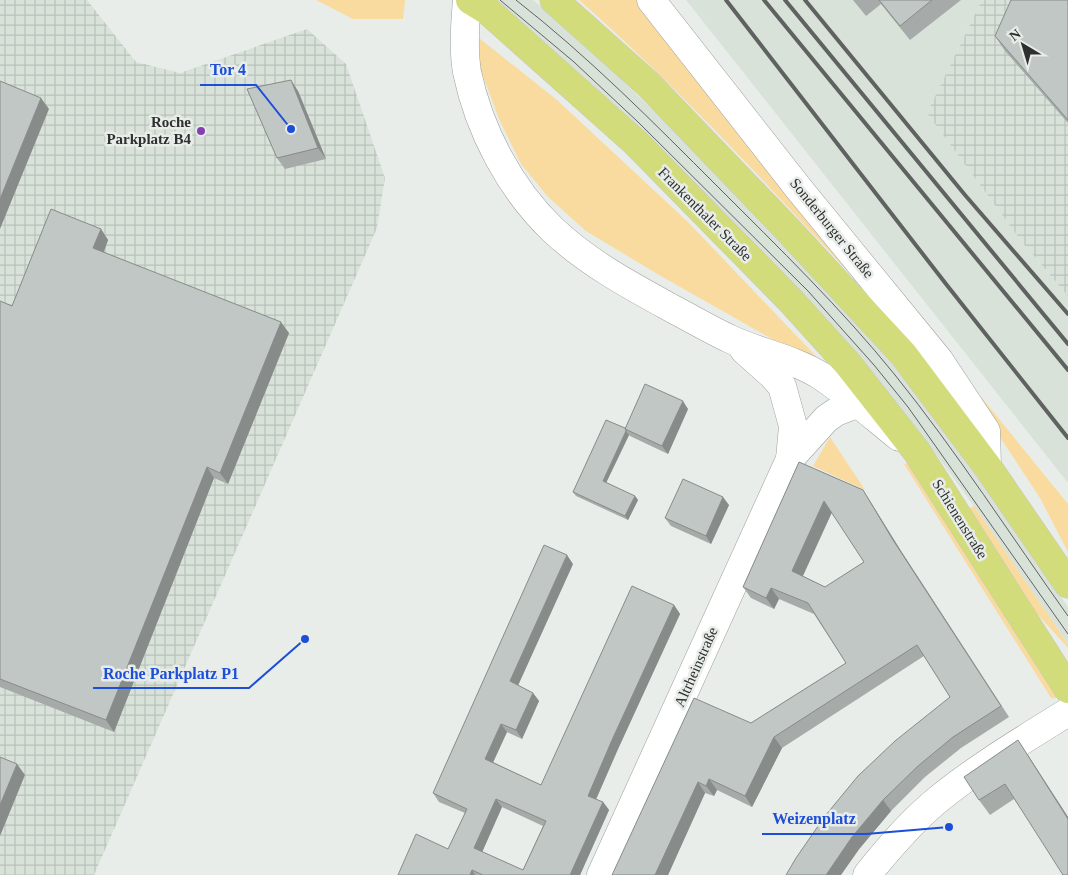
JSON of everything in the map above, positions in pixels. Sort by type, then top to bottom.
[{"type":"main road","points":[[554,0],[649,85],[903,354],[987,466],[1068,584]]},
{"type":"main road","name":"Frankenthaler Straße","points":[[475,4],[636,143],[791,301],[848,364],[918,452]]},
{"type":"main road","name":"Schienenstraße","points":[[918,452],[1068,689]]},
{"type":"street","name":"Sonderburger Straße","points":[[651,0],[799,189],[939,360],[986,431],[987,466]]},
{"type":"street","points":[[475,4],[465,29],[467,70],[477,108],[492,143],[508,172],[534,210],[554,230],[622,282],[731,340]]},
{"type":"street","name":"Schienenstraße","points":[[731,340],[793,361],[821,376],[918,452]]},
{"type":"street","name":"Altrheinstraße","points":[[731,340],[782,386],[793,426],[790,460]]},
{"type":"street","name":"Altrheinstraße","points":[[601,875],[790,460],[826,419],[836,412],[857,404]]},
{"type":"street","points":[[867,875],[888,848],[934,802],[965,778],[1068,712]]},
{"type":"shaded area","points":[[0,0],[87,0],[136,62],[180,73],[307,29],[346,64],[385,178],[377,228],[94,875],[0,875]]},
{"type":"shaded area","points":[[316,0],[405,0],[403,19],[353,19]]},
{"type":"shaded area","points":[[490,0],[533,0],[575,34],[676,133],[864,328],[965,459],[1068,607],[1068,644],[974,506],[930,446]]},
{"type":"shaded area","points":[[579,0],[639,0],[879,305],[695,110]]},
{"type":"shaded area","points":[[686,0],[982,0],[927,113],[1022,242],[1068,296],[1068,483]]},
{"type":"shaded area","points":[[982,0],[1068,0],[1068,296],[1022,242],[927,113]]},
{"type":"shaded area","points":[[479,38],[557,100],[688,222],[832,373],[659,275],[586,231],[548,197],[521,164],[499,119],[480,68]]},
{"type":"shaded area","points":[[982,398],[1068,504],[1068,552],[1040,498],[977,402]]},
{"type":"shaded area","points":[[830,437],[865,490],[813,466]]},
{"type":"shaded area","points":[[916,462],[1056,691],[1056,698],[1051,698],[904,464]]},
{"type":"shaded area","points":[[974,506],[1068,644],[1068,648],[1031,607],[968,509]]},
{"type":"building","points":[[879,0],[932,0],[900,26]]},
{"type":"building","points":[[1011,0],[1068,0],[1068,120],[995,36]]},
{"type":"building","points":[[291,80],[318,148],[277,158],[247,89]]},
{"type":"building","points":[[0,81],[41,98],[0,199]]},
{"type":"building","points":[[51,209],[101,229],[93,248],[281,322],[220,473],[207,467],[106,720],[0,679],[0,301],[12,306]]},
{"type":"building","points":[[645,384],[683,401],[662,446],[625,429]]},
{"type":"building","points":[[606,420],[625,428],[626,431],[603,481],[635,496],[625,516],[573,492]]},
{"type":"building","points":[[799,462],[863,490],[893,540],[1001,706],[953,737],[918,766],[883,800],[852,837],[826,875],[786,875],[825,816],[858,776],[895,741],[950,697],[917,645],[774,737],[745,796],[709,779],[706,786],[698,782],[655,875],[612,875],[694,698],[751,723],[846,663],[808,603],[771,588],[766,598],[743,587]],"holes":[[[824,501],[864,562],[825,587],[792,571]]]},
{"type":"building","points":[[683,479],[723,497],[706,536],[665,518]]},
{"type":"building","points":[[544,545],[567,555],[510,681],[533,693],[516,730],[501,724],[485,759],[541,785],[632,586],[674,605],[588,796],[603,802],[570,875],[483,875],[472,870],[470,875],[398,875],[416,834],[448,849],[467,809],[433,793]],"holes":[[[496,799],[546,821],[523,870],[474,848]]]},
{"type":"building","points":[[1018,740],[1068,819],[1068,875],[1063,875],[1005,784],[979,800],[964,777]]},
{"type":"building","points":[[0,757],[17,764],[0,805]]},
{"type":"tram line","points":[[500,0],[574,62],[638,122],[808,291],[874,365],[908,407],[1068,634]]},
{"type":"tram line","points":[[516,0],[569,44],[645,114],[787,256],[853,326],[918,404],[1068,616]]},
{"type":"railway","points":[[726,0],[1068,438]]},
{"type":"railway","points":[[764,0],[1068,370]]},
{"type":"railway","points":[[785,0],[1068,344]]},
{"type":"railway","points":[[805,0],[965,195],[1068,314]]},
{"type":"place","name":"Tor 4","points":[[291,129]]},
{"type":"place","name":"Roche Parkplatz B4","points":[[201,131]]},
{"type":"place","name":"Roche Parkplatz P1","points":[[305,639]]},
{"type":"place","name":"Weizenplatz","points":[[949,827]]}]
